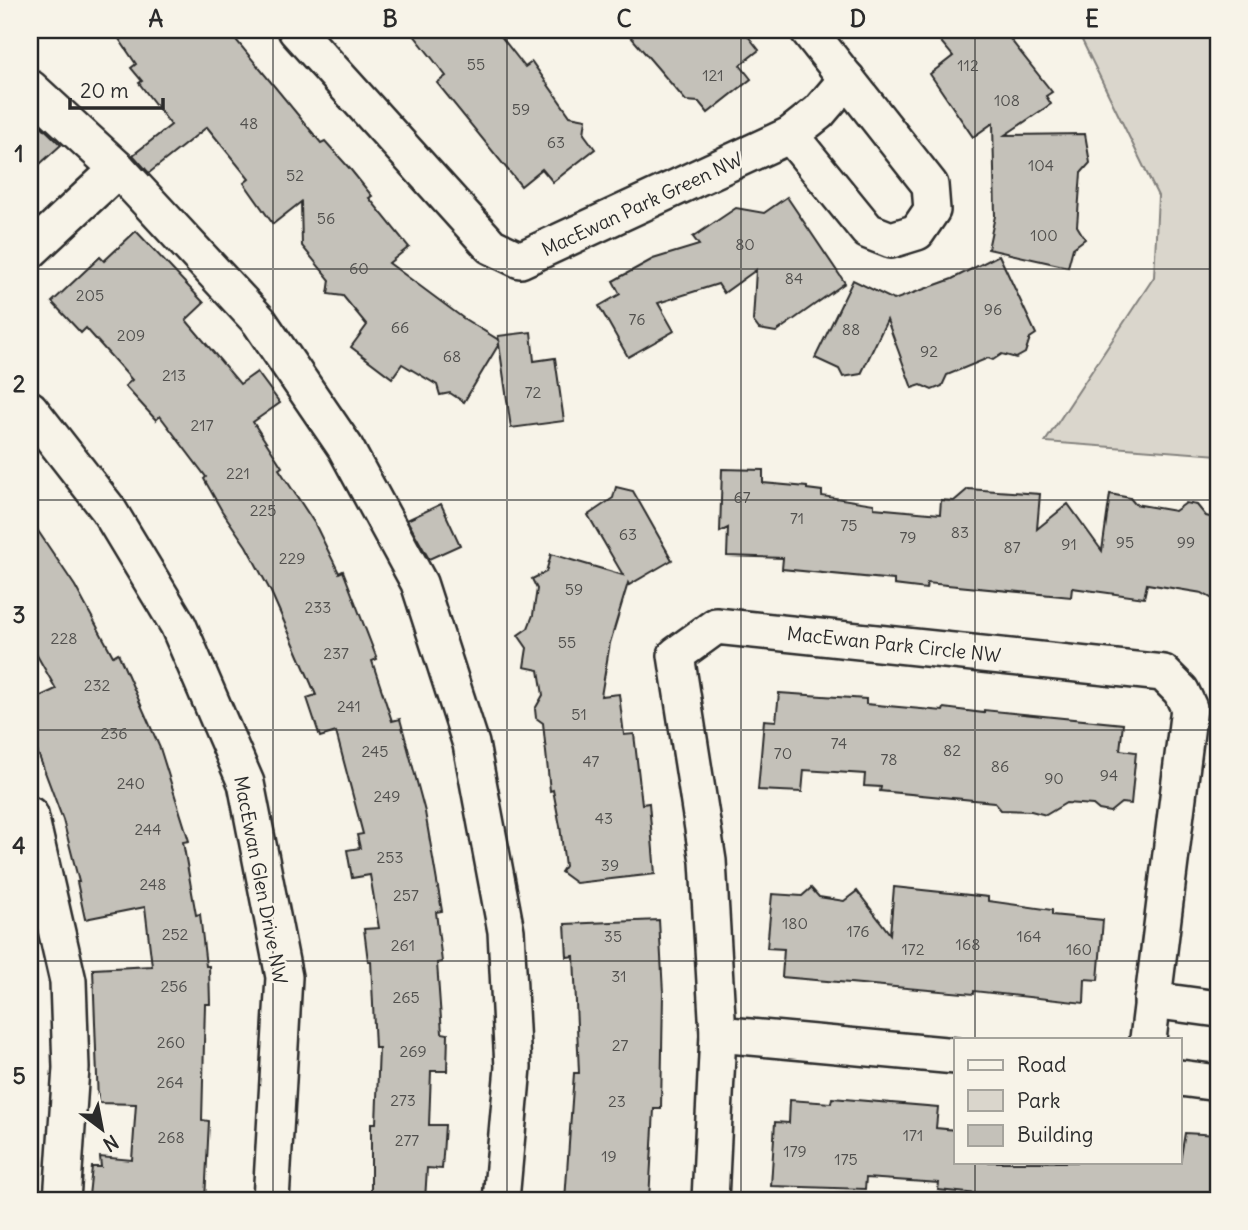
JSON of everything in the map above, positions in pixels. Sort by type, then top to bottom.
[{"type":"street","name":"MacEwan Park Green NW","points":[[296,30],[491,246],[520,260],[790,135],[819,112],[847,79]]},
{"type":"street","points":[[790,135],[869,231],[891,240],[917,232],[932,210],[930,185],[808,30]]},
{"type":"street","points":[[30,88],[118,169],[259,321],[345,447],[419,583],[471,744],[506,931],[513,1067],[500,1200]]},
{"type":"street","points":[[30,251],[118,169]]},
{"type":"street","name":"MacEwan Glen Drive NW","points":[[30,409],[108,509],[178,625],[246,783],[284,977],[271,1200]]},
{"type":"street","name":"MacEwan Park Circle NW","points":[[710,1200],[718,1034],[708,861],[676,655],[716,626],[1163,673],[1181,691],[1189,708],[1148,1038]]},
{"type":"street","points":[[30,815],[68,981],[71,1068],[62,1200]]},
{"type":"street","points":[[1152,1000],[1218,1009]]},
{"type":"street","points":[[718,1034],[954,1056]]},
{"type":"street","points":[[1182,1077],[1218,1083]]},
{"type":"green space","points":[[1077,30],[1218,30],[1218,455],[1045,442],[1154,277],[1158,196]]},
{"type":"building","points":[[113,30],[228,30],[321,143],[325,141],[351,170],[372,196],[369,198],[409,247],[389,263],[463,318],[499,340],[498,336],[531,332],[534,361],[555,358],[564,421],[511,428],[499,344],[464,402],[450,393],[440,395],[437,385],[402,364],[392,378],[351,347],[367,325],[343,296],[328,294],[330,280],[302,246],[301,202],[273,224],[244,183],[249,179],[207,127],[149,173],[133,155],[171,125],[139,83],[142,81],[131,68],[136,64]]},
{"type":"building","points":[[410,30],[496,30],[525,67],[532,62],[570,116],[586,119],[584,134],[595,149],[553,182],[542,169],[521,186],[437,83],[446,76]]},
{"type":"building","points":[[625,30],[743,30],[759,50],[740,65],[751,79],[708,113],[699,102],[686,101]]},
{"type":"building","points":[[931,30],[1003,30],[1052,92],[1046,96],[1051,104],[1005,135],[1085,134],[1090,163],[1081,173],[1077,226],[1085,239],[1073,248],[1068,267],[988,249],[995,216],[993,123],[973,137],[930,74],[953,56]]},
{"type":"building","points":[[30,115],[61,145],[30,173]]},
{"type":"building","points":[[787,197],[845,283],[776,332],[759,329],[753,321],[756,270],[724,293],[718,284],[658,303],[674,331],[628,357],[599,306],[620,294],[613,281],[653,259],[699,245],[693,237],[736,208],[764,213]]},
{"type":"building","points":[[136,231],[204,303],[186,320],[240,384],[257,372],[280,403],[253,422],[282,467],[279,469],[315,524],[339,573],[343,571],[377,659],[372,661],[392,721],[400,719],[425,812],[442,911],[436,912],[442,962],[437,963],[442,1033],[448,1034],[447,1071],[431,1071],[429,1125],[445,1125],[442,1169],[427,1168],[425,1200],[371,1200],[371,1123],[376,1123],[379,1048],[375,1048],[371,961],[368,961],[364,929],[379,928],[370,875],[352,878],[347,850],[360,848],[357,835],[363,834],[336,732],[320,737],[307,698],[316,695],[293,642],[271,592],[246,546],[222,511],[204,479],[206,477],[160,416],[156,420],[125,386],[132,380],[86,328],[81,333],[52,302],[100,257],[104,261]]},
{"type":"building","points":[[999,255],[1036,334],[1030,338],[1025,353],[1016,358],[1002,354],[993,360],[988,358],[947,375],[942,386],[932,390],[921,385],[912,388],[887,320],[861,374],[843,377],[839,369],[815,358],[853,280],[894,300],[952,279]]},
{"type":"building","points":[[722,469],[763,470],[763,483],[807,487],[822,491],[822,496],[874,504],[874,508],[940,514],[941,500],[954,501],[968,489],[1040,494],[1037,529],[1068,504],[1102,551],[1110,494],[1130,498],[1135,504],[1175,511],[1186,503],[1197,505],[1206,516],[1218,519],[1218,602],[1202,593],[1147,584],[1144,598],[1072,588],[1071,597],[927,583],[926,589],[894,585],[894,580],[782,569],[783,558],[727,556],[728,528],[720,532]]},
{"type":"building","points":[[616,487],[633,491],[672,560],[629,585],[628,583],[610,643],[601,696],[619,694],[624,735],[634,734],[642,804],[649,803],[655,874],[576,883],[561,872],[565,866],[560,826],[553,790],[550,791],[543,723],[536,718],[535,709],[543,695],[539,670],[524,667],[527,648],[518,635],[528,628],[533,615],[537,589],[532,579],[546,572],[551,554],[623,575],[588,515],[613,498]]},
{"type":"building","points":[[441,504],[460,545],[429,559],[407,520]]},
{"type":"building","points":[[30,519],[75,586],[113,656],[118,653],[160,748],[189,841],[183,842],[196,915],[200,914],[206,966],[209,966],[210,1004],[205,1004],[202,1120],[209,1121],[205,1200],[136,1200],[89,1196],[92,1167],[101,1167],[100,1157],[132,1160],[136,1104],[98,1103],[93,969],[152,966],[145,907],[85,919],[79,882],[63,820],[30,732],[30,701],[56,689],[30,643]]},
{"type":"building","points":[[779,693],[866,699],[866,704],[943,711],[944,708],[984,713],[984,710],[1123,724],[1120,750],[1136,752],[1131,804],[1121,803],[1110,812],[1099,810],[1093,805],[1066,803],[1046,815],[1031,811],[1001,810],[994,802],[880,791],[881,787],[864,786],[865,774],[804,770],[802,792],[758,790],[764,720],[776,721]]},
{"type":"building","points":[[894,887],[988,897],[988,901],[1052,910],[1052,915],[1103,920],[1098,980],[1085,979],[1084,1003],[974,991],[974,994],[782,977],[784,949],[767,948],[772,894],[802,896],[811,888],[819,897],[844,901],[857,891],[890,934]]},
{"type":"building","points":[[659,920],[663,993],[661,1109],[654,1109],[649,1200],[565,1200],[574,1073],[579,1073],[574,956],[567,957],[565,924]]},
{"type":"building","points":[[832,1098],[938,1107],[936,1128],[954,1130],[954,1164],[1182,1164],[1185,1133],[1218,1135],[1212,1200],[996,1200],[997,1196],[938,1190],[939,1183],[866,1178],[865,1189],[771,1186],[775,1122],[789,1123],[790,1100],[831,1103]]}]
